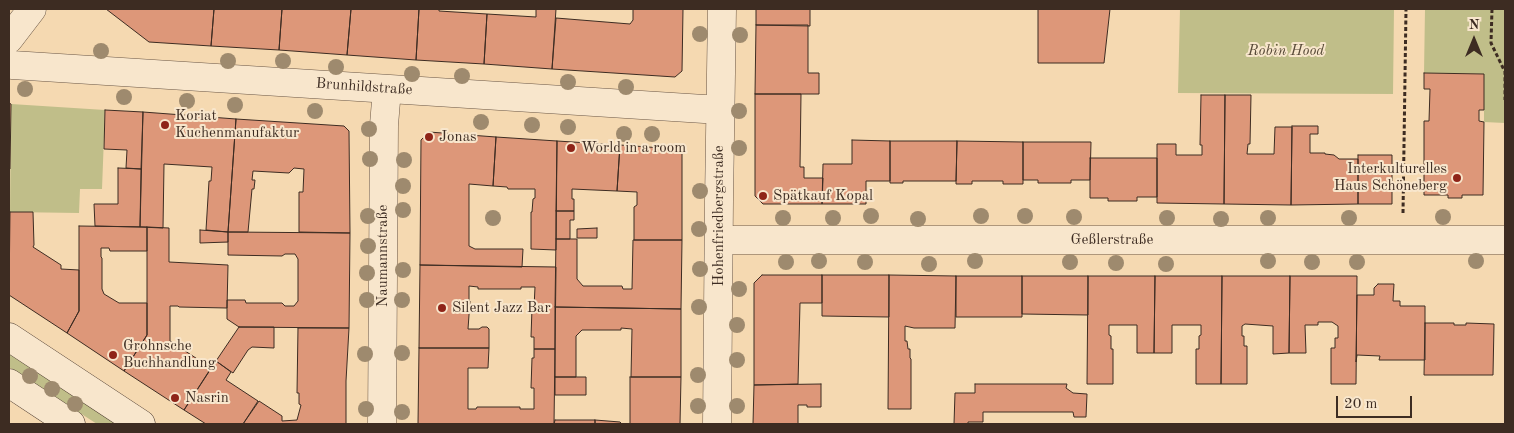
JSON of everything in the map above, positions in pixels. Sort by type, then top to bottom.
[{"type":"street","points":[[9,39],[32,9]]},
{"type":"street","name":"Hohenfriedbergstraße","points":[[717,424],[722,9]]},
{"type":"street","name":"Brunhildstraße","points":[[9,63],[12,65],[720,110]]},
{"type":"street","name":"Naumannstraße","points":[[382,424],[384,125],[387,89]]},
{"type":"street","name":"Geßlerstraße","points":[[718,240],[1505,240]]},
{"type":"street","points":[[9,338],[141,424]]},
{"type":"street","points":[[9,383],[71,424]]},
{"type":"path","points":[[1403,213],[1406,9]]},
{"type":"path","points":[[1492,9],[1491,43],[1505,72],[1505,100]]},
{"type":"green space","name":"Robin Hood","points":[[1180,9],[1394,9],[1393,94],[1178,93]]},
{"type":"green space","points":[[1425,9],[1505,9],[1505,123],[1484,122],[1484,74],[1424,73]]},
{"type":"green space","points":[[11,104],[105,110],[102,189],[80,189],[79,213],[10,212]]},
{"type":"green space","points":[[9,354],[117,424],[97,424],[9,367]]},
{"type":"building","points":[[106,9],[214,9],[211,46],[149,42]]},
{"type":"building","points":[[214,9],[282,9],[279,50],[211,46]]},
{"type":"building","points":[[282,9],[351,9],[347,55],[279,50]]},
{"type":"building","points":[[351,9],[419,9],[416,60],[347,55]]},
{"type":"building","points":[[419,9],[487,14],[484,64],[416,60]]},
{"type":"building","points":[[536,9],[556,9],[552,69],[484,64],[487,14],[536,17]]},
{"type":"building","points":[[633,9],[683,9],[682,71],[675,77],[552,69],[556,18],[630,24],[633,20]]},
{"type":"building","points":[[756,9],[810,9],[810,26],[756,25]]},
{"type":"building","points":[[1038,9],[1110,9],[1104,63],[1038,63]]},
{"type":"building","points":[[756,25],[808,25],[808,73],[819,73],[819,94],[755,94]]},
{"type":"building","points":[[1424,73],[1484,74],[1484,110],[1479,110],[1479,121],[1484,122],[1483,195],[1462,195],[1462,198],[1448,198],[1448,195],[1424,195],[1424,121],[1429,121],[1430,89],[1424,89]]},
{"type":"building","points":[[755,94],[801,94],[800,167],[804,167],[804,178],[823,178],[822,204],[763,204],[755,196]]},
{"type":"building","points":[[1201,95],[1225,95],[1224,204],[1157,203],[1157,144],[1176,144],[1176,155],[1202,155],[1202,145],[1200,145]]},
{"type":"building","points":[[1225,95],[1251,95],[1250,144],[1248,144],[1247,154],[1274,154],[1275,127],[1292,127],[1291,205],[1224,204]]},
{"type":"building","points":[[9,103],[11,104],[10,169],[9,169]]},
{"type":"building","points":[[105,110],[143,112],[141,169],[126,168],[127,150],[104,149]]},
{"type":"building","points":[[143,112],[236,119],[228,232],[206,230],[209,181],[211,181],[212,167],[164,164],[163,228],[140,227]]},
{"type":"building","points":[[236,119],[344,126],[349,131],[350,233],[299,232],[299,192],[303,192],[304,169],[294,168],[289,173],[253,171],[252,180],[255,180],[254,189],[252,189],[248,232],[228,232]]},
{"type":"building","points":[[1292,126],[1318,126],[1318,134],[1310,134],[1310,153],[1325,153],[1334,155],[1339,159],[1358,159],[1358,204],[1291,205]]},
{"type":"building","points":[[429,132],[496,137],[493,186],[469,184],[469,246],[475,249],[523,249],[522,267],[420,265],[421,140]]},
{"type":"building","points":[[496,137],[557,141],[556,250],[531,249],[531,212],[533,199],[535,198],[535,189],[508,189],[507,187],[493,186]]},
{"type":"building","points":[[852,140],[890,141],[890,181],[866,181],[866,204],[822,204],[823,164],[852,164]]},
{"type":"building","points":[[557,141],[620,145],[617,191],[572,189],[574,211],[556,211]]},
{"type":"building","points":[[890,141],[957,141],[956,181],[903,181],[903,183],[890,183]]},
{"type":"building","points":[[957,141],[1023,142],[1023,184],[1003,184],[1003,181],[972,181],[972,184],[956,184]]},
{"type":"building","points":[[1023,142],[1091,142],[1090,180],[1071,180],[1071,183],[1038,183],[1038,180],[1023,180]]},
{"type":"building","points":[[620,145],[676,149],[682,152],[682,240],[634,240],[634,207],[637,205],[637,192],[617,191]]},
{"type":"building","points":[[1358,155],[1392,155],[1392,204],[1358,204]]},
{"type":"building","points":[[1090,158],[1157,158],[1157,197],[1137,197],[1137,201],[1108,201],[1108,198],[1090,198]]},
{"type":"building","points":[[118,168],[141,169],[140,227],[95,226],[94,204],[118,204]]},
{"type":"building","points":[[556,211],[574,211],[574,220],[570,220],[570,239],[556,239]]},
{"type":"building","points":[[10,212],[33,212],[33,247],[61,265],[61,269],[79,270],[79,311],[67,333],[9,295]]},
{"type":"building","points":[[79,226],[147,227],[147,251],[110,251],[109,248],[101,248],[102,289],[104,294],[119,303],[147,303],[147,335],[124,371],[67,333],[79,311]]},
{"type":"building","points":[[147,227],[169,228],[169,262],[228,265],[227,308],[170,306],[170,341],[211,368],[184,410],[124,371],[147,335]]},
{"type":"building","points":[[597,228],[597,238],[577,238],[577,229]]},
{"type":"building","points":[[200,230],[228,232],[228,242],[200,243]]},
{"type":"building","points":[[228,232],[350,233],[349,328],[239,327],[227,319],[227,300],[245,300],[246,303],[282,303],[285,306],[294,306],[298,301],[298,259],[295,254],[285,254],[282,256],[228,255]]},
{"type":"building","points":[[556,239],[577,239],[577,279],[583,286],[622,286],[623,289],[632,289],[633,240],[682,240],[681,309],[555,307]]},
{"type":"building","points":[[420,265],[556,267],[555,349],[534,349],[534,337],[531,337],[535,287],[521,287],[521,289],[478,289],[478,287],[469,286],[468,329],[487,327],[489,329],[489,348],[419,348]]},
{"type":"building","points":[[762,275],[822,275],[822,303],[800,303],[798,384],[754,385],[754,283]]},
{"type":"building","points":[[822,275],[889,275],[889,317],[822,316]]},
{"type":"building","points":[[889,275],[956,276],[955,328],[914,328],[905,326],[905,341],[907,341],[908,349],[910,349],[911,359],[911,409],[888,409]]},
{"type":"building","points":[[956,276],[1022,276],[1022,317],[956,317]]},
{"type":"building","points":[[1022,276],[1088,276],[1088,315],[1022,314]]},
{"type":"building","points":[[1088,276],[1155,276],[1154,353],[1137,353],[1137,325],[1109,325],[1111,349],[1113,349],[1113,384],[1087,384]]},
{"type":"building","points":[[1155,276],[1222,276],[1221,384],[1196,384],[1196,349],[1199,349],[1201,325],[1172,325],[1172,353],[1154,353]]},
{"type":"building","points":[[1222,276],[1290,276],[1289,353],[1273,354],[1273,326],[1245,324],[1242,326],[1244,346],[1247,346],[1247,384],[1221,384]]},
{"type":"building","points":[[1290,276],[1357,276],[1356,384],[1331,384],[1331,348],[1335,348],[1335,338],[1338,338],[1338,326],[1332,322],[1318,322],[1318,325],[1305,325],[1306,353],[1289,353]]},
{"type":"building","points":[[1378,284],[1394,284],[1393,301],[1400,301],[1400,306],[1425,306],[1425,360],[1379,360],[1380,356],[1357,355],[1356,362],[1357,295],[1374,295],[1374,288]]},
{"type":"building","points":[[555,307],[681,309],[681,377],[631,377],[632,329],[621,328],[621,330],[582,330],[576,336],[576,377],[555,377]]},
{"type":"building","points":[[1425,323],[1454,323],[1454,325],[1466,325],[1466,323],[1494,324],[1493,375],[1424,375]]},
{"type":"building","points":[[239,327],[274,327],[274,348],[252,347],[233,373],[216,361]]},
{"type":"building","points":[[298,328],[349,328],[346,424],[243,424],[259,401],[282,416],[282,421],[297,420],[301,405],[299,404],[299,393],[297,393]]},
{"type":"building","points":[[419,348],[489,348],[488,368],[468,368],[468,409],[476,409],[477,407],[520,407],[520,409],[534,409],[534,388],[531,388],[534,349],[555,349],[554,424],[418,424]]},
{"type":"building","points":[[216,361],[231,372],[226,380],[258,401],[243,424],[206,424],[184,410]]},
{"type":"building","points":[[555,377],[586,377],[586,395],[555,395]]},
{"type":"building","points":[[630,377],[681,377],[680,424],[630,424]]},
{"type":"building","points":[[821,384],[821,407],[798,405],[798,424],[753,424],[754,385]]},
{"type":"building","points":[[975,384],[1067,384],[1066,388],[1073,393],[1087,394],[1086,417],[1074,417],[1073,412],[983,412],[983,422],[954,424],[955,393],[975,393]]},
{"type":"building","points":[[555,420],[595,420],[595,424],[554,424]]},
{"type":"building","points":[[595,420],[620,422],[622,424],[595,424]]},
{"type":"place","name":"Koriat Kuchenmanufaktur","points":[[165,125]]},
{"type":"place","name":"Jonas","points":[[429,137]]},
{"type":"place","name":"World in a room","points":[[571,148]]},
{"type":"place","name":"Interkulturelles Haus Schöneberg","points":[[1457,178]]},
{"type":"place","name":"Spätkauf Kopal","points":[[763,196]]},
{"type":"place","name":"Silent Jazz Bar","points":[[442,308]]},
{"type":"place","name":"Grohnsche Buchhandlung","points":[[113,355]]},
{"type":"place","name":"Nasrin","points":[[175,398]]}]
